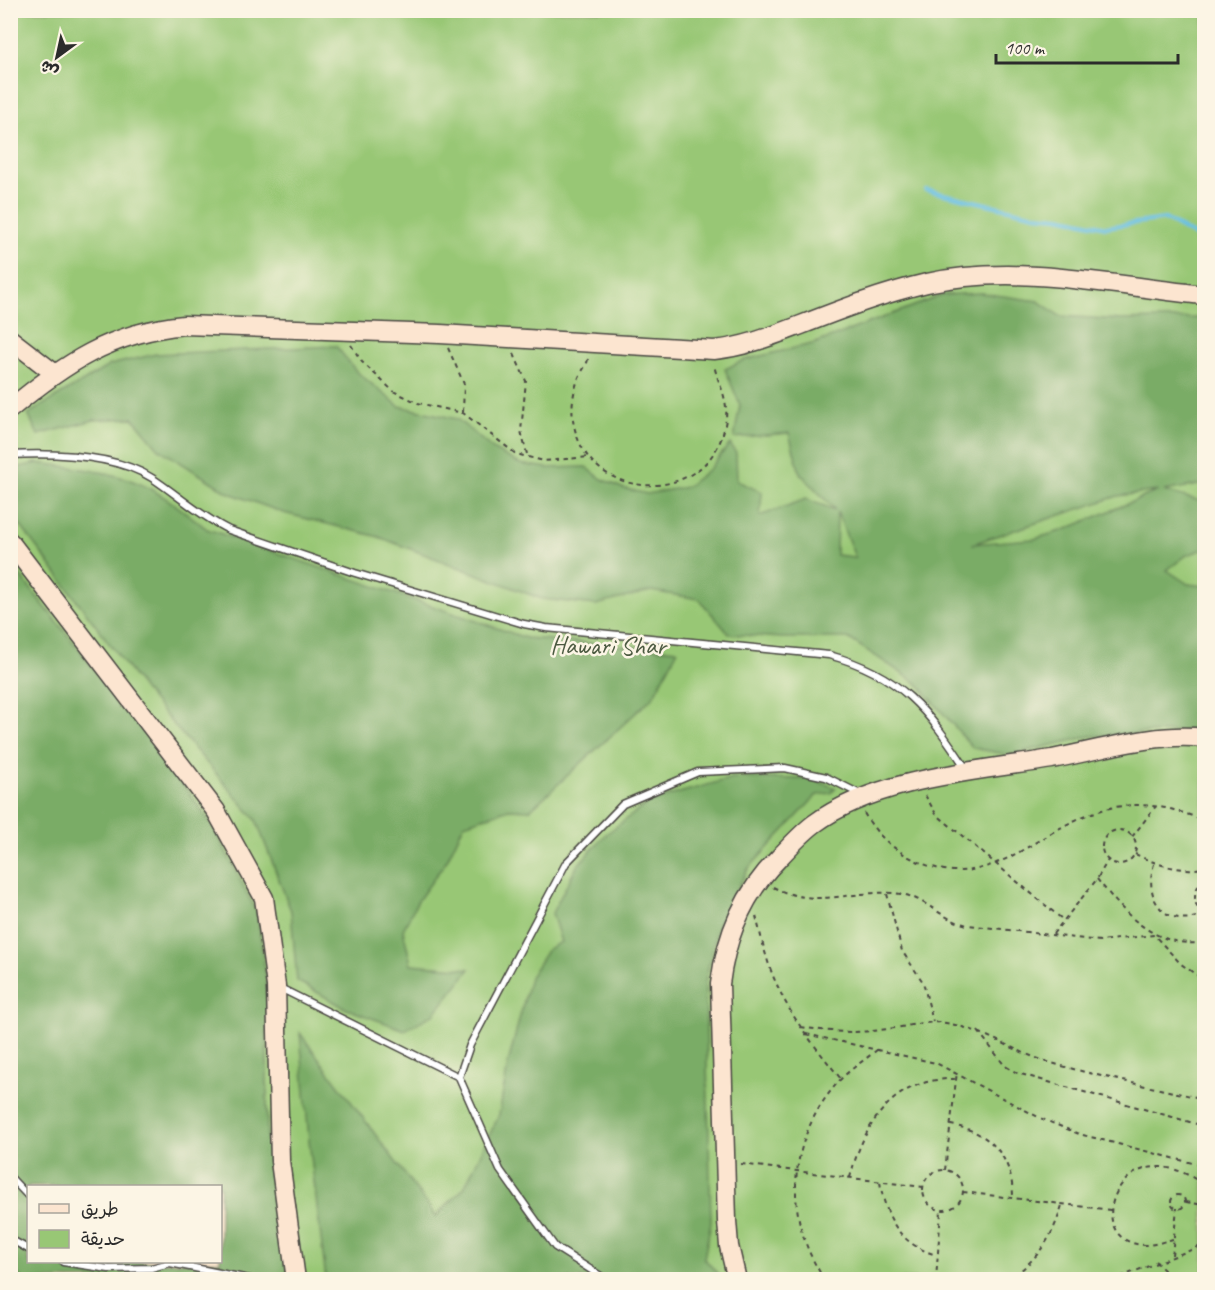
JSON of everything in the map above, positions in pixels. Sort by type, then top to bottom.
[{"type":"street","points":[[10,409],[54,373],[104,345],[155,328],[184,325],[440,334],[714,350],[734,348],[904,290],[951,280],[1021,275],[1204,295]]},
{"type":"street","points":[[10,339],[54,373]]},
{"type":"street","points":[[10,542],[216,811],[264,898],[276,987],[280,1161],[296,1280]]},
{"type":"street","points":[[737,1280],[729,1246],[720,984],[731,933],[750,895],[761,879],[805,831],[830,814],[861,798],[918,782],[969,773],[1152,741],[1204,738]]},
{"type":"lane","points":[[10,455],[46,453],[132,468],[150,477],[210,521],[229,530],[355,573],[524,624],[569,631],[829,655],[855,662],[896,683],[912,697],[930,716],[969,773]]},
{"type":"lane","points":[[459,1077],[470,1045],[566,863],[623,804],[698,772],[785,768],[826,777],[861,798]]},
{"type":"lane","points":[[276,987],[459,1077],[500,1170],[555,1246],[607,1280]]},
{"type":"lane","points":[[10,1177],[27,1195]]},
{"type":"lane","points":[[10,1239],[27,1248]]},
{"type":"lane","points":[[68,1263],[120,1269],[151,1268],[166,1263]]},
{"type":"lane","points":[[174,1263],[254,1280]]},
{"type":"path","points":[[350,332],[351,350],[385,385],[418,403],[463,413],[500,444],[528,458],[555,461],[589,457]]},
{"type":"path","points":[[440,334],[463,377],[463,413]]},
{"type":"path","points":[[505,339],[522,368],[526,381],[521,431],[528,458]]},
{"type":"path","points":[[589,344],[588,362],[576,384],[572,408],[576,433],[589,457],[612,477],[643,486],[674,482],[702,466],[720,440],[726,420],[726,398],[714,368],[714,350]]},
{"type":"path","points":[[918,782],[936,814],[1062,919]]},
{"type":"path","points":[[861,798],[882,838],[916,861],[954,871],[994,864],[1091,813],[1131,805],[1156,806],[1177,810],[1204,821]]},
{"type":"path","points":[[1132,837],[1156,806]]},
{"type":"path","points":[[1123,831],[1132,837],[1136,845],[1135,854],[1123,864],[1108,860],[1102,850],[1108,835],[1123,831]]},
{"type":"path","points":[[1135,854],[1154,864],[1186,870],[1204,867]]},
{"type":"path","points":[[1053,934],[1062,919],[1097,879],[1108,860]]},
{"type":"path","points":[[1154,864],[1150,886],[1151,895],[1163,910],[1185,919],[1204,915],[1194,897],[1199,884],[1204,879]]},
{"type":"path","points":[[761,879],[782,892],[804,897],[828,898],[887,894],[912,897],[962,924],[1100,941],[1154,935],[1187,943],[1204,943]]},
{"type":"path","points":[[1097,879],[1130,918],[1154,935],[1181,964],[1204,980]]},
{"type":"path","points":[[887,894],[902,951],[923,982],[933,1022]]},
{"type":"path","points":[[750,895],[775,980],[801,1027],[841,1079]]},
{"type":"path","points":[[801,1027],[828,1031],[863,1032],[933,1022],[978,1031],[1050,1062],[1204,1099]]},
{"type":"path","points":[[978,1031],[1005,1066],[1017,1073],[1204,1126]]},
{"type":"path","points":[[806,1034],[936,1063],[957,1072],[1031,1113],[1079,1134],[1204,1166]]},
{"type":"path","points":[[825,1280],[813,1260],[800,1228],[796,1207],[795,1171],[809,1123],[841,1079],[878,1049]]},
{"type":"path","points":[[945,1170],[957,1072]]},
{"type":"path","points":[[850,1179],[856,1153],[865,1133],[893,1100],[923,1083],[956,1079]]},
{"type":"path","points":[[950,1125],[974,1130],[998,1148],[1010,1171],[1013,1198]]},
{"type":"path","points":[[727,1163],[923,1187]]},
{"type":"path","points":[[1173,1239],[1149,1245],[1129,1240],[1117,1229],[1111,1210],[1116,1190],[1123,1180],[1146,1169],[1177,1171],[1204,1185]]},
{"type":"path","points":[[945,1170],[957,1175],[963,1192],[958,1204],[941,1210],[929,1205],[923,1187],[928,1176],[945,1170]]},
{"type":"path","points":[[880,1182],[885,1209],[897,1231],[918,1248],[938,1255]]},
{"type":"path","points":[[963,1192],[1111,1210]]},
{"type":"path","points":[[1172,1255],[1176,1208],[1171,1201],[1175,1195],[1182,1196],[1185,1202]]},
{"type":"path","points":[[1185,1202],[1204,1204]]},
{"type":"path","points":[[1176,1208],[1182,1207],[1185,1202]]},
{"type":"path","points":[[1006,1280],[1026,1267],[1041,1251],[1052,1234],[1062,1204]]},
{"type":"path","points":[[936,1280],[941,1210]]},
{"type":"path","points":[[1112,1280],[1155,1261],[1204,1245]]},
{"type":"path","points":[[1155,1261],[1174,1280]]},
{"type":"green space","name":"Hawari Shar","points":[[10,11],[1204,11],[1204,1279],[11,1279]]},
{"type":"green space","points":[[981,293],[1038,301],[1060,316],[1121,320],[1204,318],[1204,484],[1164,491],[1204,502],[1204,549],[1187,555],[1167,570],[1188,584],[1204,586],[1204,730],[1091,736],[1010,755],[973,748],[917,683],[848,638],[782,638],[729,634],[699,599],[651,591],[596,605],[542,599],[379,537],[284,513],[229,493],[159,449],[133,418],[94,420],[38,435],[28,414],[110,365],[156,354],[336,346],[357,372],[399,406],[457,419],[494,450],[520,464],[548,468],[586,467],[602,479],[622,488],[647,494],[686,487],[709,469],[730,444],[736,453],[737,481],[762,492],[760,516],[806,499],[835,510],[800,473],[789,433],[734,438],[740,405],[725,369],[744,360],[816,343],[943,295]],"holes":[[[1158,491],[1064,530],[1034,539],[972,544],[1118,496]],[[837,512],[855,557],[836,555]]]},
{"type":"green space","points":[[37,463],[122,477],[162,496],[207,529],[526,638],[678,650],[653,697],[530,810],[509,809],[464,824],[447,860],[417,902],[403,930],[411,964],[470,969],[434,1014],[405,1030],[347,1009],[297,981],[291,911],[256,820],[148,695],[11,513],[11,469]]},
{"type":"green space","points":[[10,563],[144,731],[213,826],[257,913],[267,985],[267,1140],[288,1279],[23,1280],[11,1266]]},
{"type":"green space","points":[[732,778],[812,779],[836,788],[831,793],[817,795],[748,869],[718,925],[705,982],[711,1222],[704,1258],[722,1279],[326,1279],[309,1140],[300,1033],[436,1216],[464,1188],[499,1115],[508,1064],[530,977],[548,949],[561,942],[552,913],[577,866],[606,834],[651,801]]},
{"type":"waterway","points":[[926,190],[1035,215],[1059,217],[1106,227],[1165,219],[1204,241]]}]
